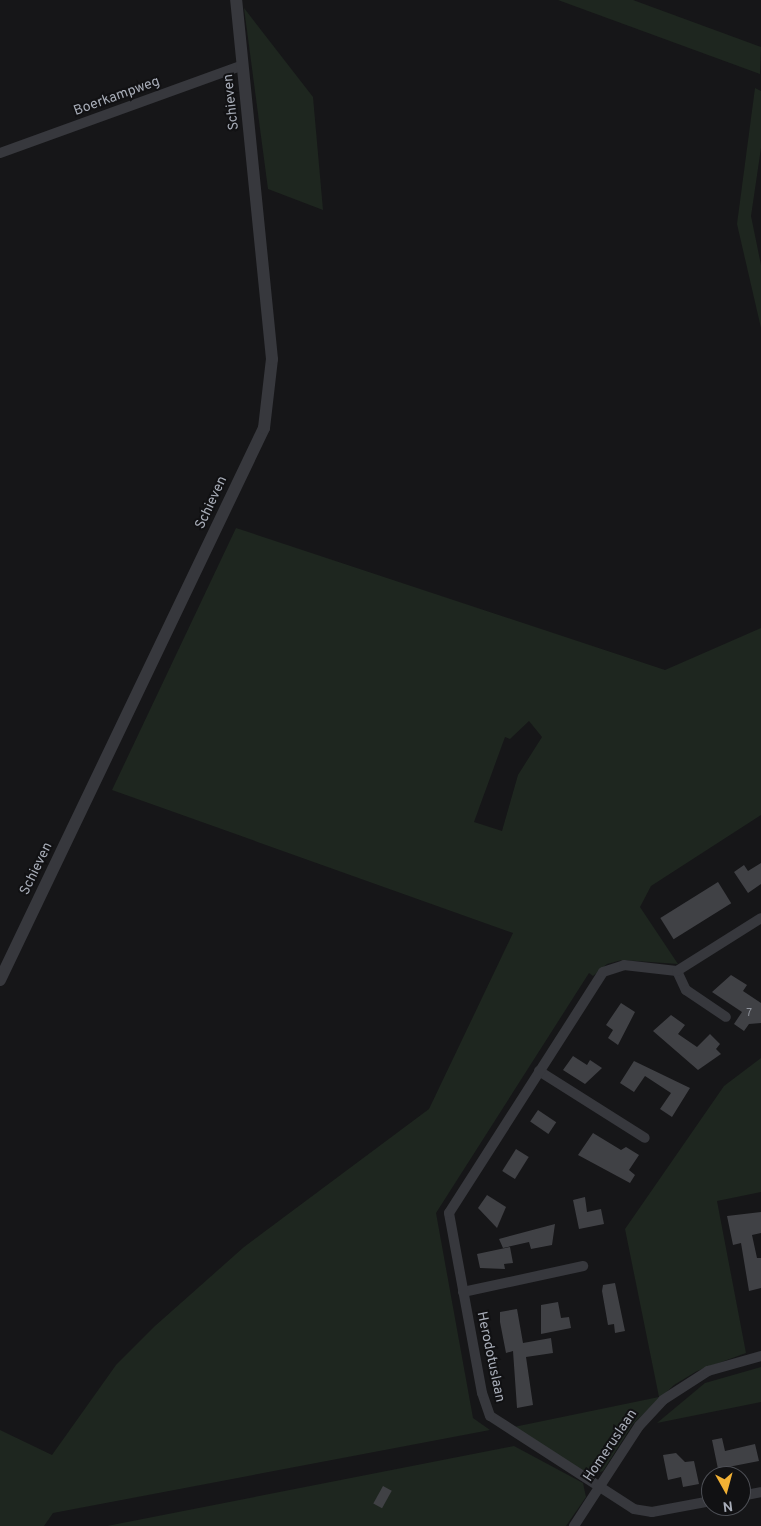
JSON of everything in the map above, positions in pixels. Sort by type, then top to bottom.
[{"type":"street","name":"Schieven","points":[[0,980],[264,428],[272,359],[236,0]]},
{"type":"street","name":"Boerkampweg","points":[[0,153],[243,65]]},
{"type":"street","points":[[726,1018],[686,990],[677,971],[761,918]]},
{"type":"street","name":"Herodotuslaan","points":[[677,971],[624,965],[603,972],[452,1204],[449,1221],[482,1394],[490,1416],[600,1488],[643,1512],[701,1503]]},
{"type":"street","points":[[539,1070],[644,1138]]},
{"type":"street","points":[[463,1292],[582,1266]]},
{"type":"street","name":"Homeruslaan","points":[[574,1526],[639,1426],[668,1396],[719,1366],[761,1356]]},
{"type":"shaded area","points":[[558,0],[633,0],[761,47],[760,74]]},
{"type":"shaded area","points":[[244,8],[313,97],[323,210],[268,189]]},
{"type":"shaded area","points":[[755,88],[761,91],[761,148],[751,216],[761,265],[761,328],[737,224]]},
{"type":"shaded area","points":[[236,528],[665,670],[761,628],[761,815],[651,886],[640,907],[678,964],[622,960],[607,964],[593,976],[589,973],[436,1213],[473,1418],[490,1430],[53,1513],[44,1526],[0,1526],[0,1430],[52,1455],[116,1365],[155,1326],[244,1247],[429,1109],[513,933],[112,790]],"holes":[[[529,721],[542,737],[518,775],[502,831],[474,822],[505,737],[510,739]]]},
{"type":"shaded area","points":[[761,1058],[761,1192],[717,1201],[746,1353],[697,1371],[674,1385],[633,1424],[603,1471],[590,1476],[509,1428],[659,1397],[625,1229],[724,1086]]},
{"type":"shaded area","points":[[761,1367],[761,1402],[657,1423],[705,1383]]},
{"type":"shaded area","points":[[514,1446],[583,1483],[586,1497],[566,1526],[107,1526]]},
{"type":"building","points":[[761,863],[761,884],[748,893],[734,872],[744,865],[748,871]]},
{"type":"building","points":[[718,882],[731,903],[674,939],[660,918]]},
{"type":"building","points":[[731,975],[747,985],[743,991],[761,1003],[761,1023],[749,1024],[744,1031],[734,1024],[742,1012],[712,992]]},
{"type":"building","points":[[621,1003],[635,1012],[618,1045],[608,1038],[613,1030],[606,1025]]},
{"type":"building","points":[[671,1015],[685,1025],[678,1034],[697,1047],[710,1034],[720,1044],[716,1049],[721,1054],[698,1070],[653,1031]]},
{"type":"building","points":[[573,1056],[587,1065],[590,1060],[602,1068],[585,1084],[563,1070]]},
{"type":"building","points":[[634,1061],[690,1088],[672,1117],[660,1109],[671,1093],[645,1076],[634,1092],[620,1083]]},
{"type":"building","points":[[538,1110],[556,1122],[548,1134],[530,1122]]},
{"type":"building","points":[[593,1133],[621,1150],[626,1147],[639,1155],[629,1170],[635,1175],[630,1183],[578,1155]]},
{"type":"building","points":[[516,1149],[529,1157],[515,1179],[502,1171]]},
{"type":"building","points":[[487,1195],[506,1207],[497,1228],[478,1208]]},
{"type":"building","points":[[585,1197],[587,1212],[601,1209],[604,1224],[579,1229],[573,1200]]},
{"type":"building","points":[[761,1212],[761,1233],[752,1235],[757,1258],[761,1258],[761,1288],[749,1291],[741,1243],[733,1245],[727,1216]]},
{"type":"building","points":[[555,1224],[552,1245],[531,1249],[529,1242],[503,1248],[499,1239]]},
{"type":"building","points":[[510,1247],[513,1263],[504,1264],[505,1269],[480,1268],[477,1254]]},
{"type":"building","points":[[615,1283],[625,1331],[615,1333],[614,1324],[608,1325],[602,1291],[603,1285]]},
{"type":"building","points":[[558,1302],[561,1318],[569,1317],[571,1328],[541,1334],[541,1305]]},
{"type":"building","points":[[517,1309],[523,1343],[551,1338],[553,1353],[526,1357],[533,1405],[517,1408],[513,1351],[506,1353],[500,1312]]},
{"type":"building","points":[[722,1438],[725,1451],[755,1444],[759,1461],[733,1466],[717,1466],[712,1440]]},
{"type":"building","points":[[676,1453],[685,1462],[694,1461],[699,1484],[683,1487],[681,1477],[668,1480],[663,1455]]},
{"type":"building","points":[[383,1486],[392,1491],[382,1508],[373,1503]]}]
